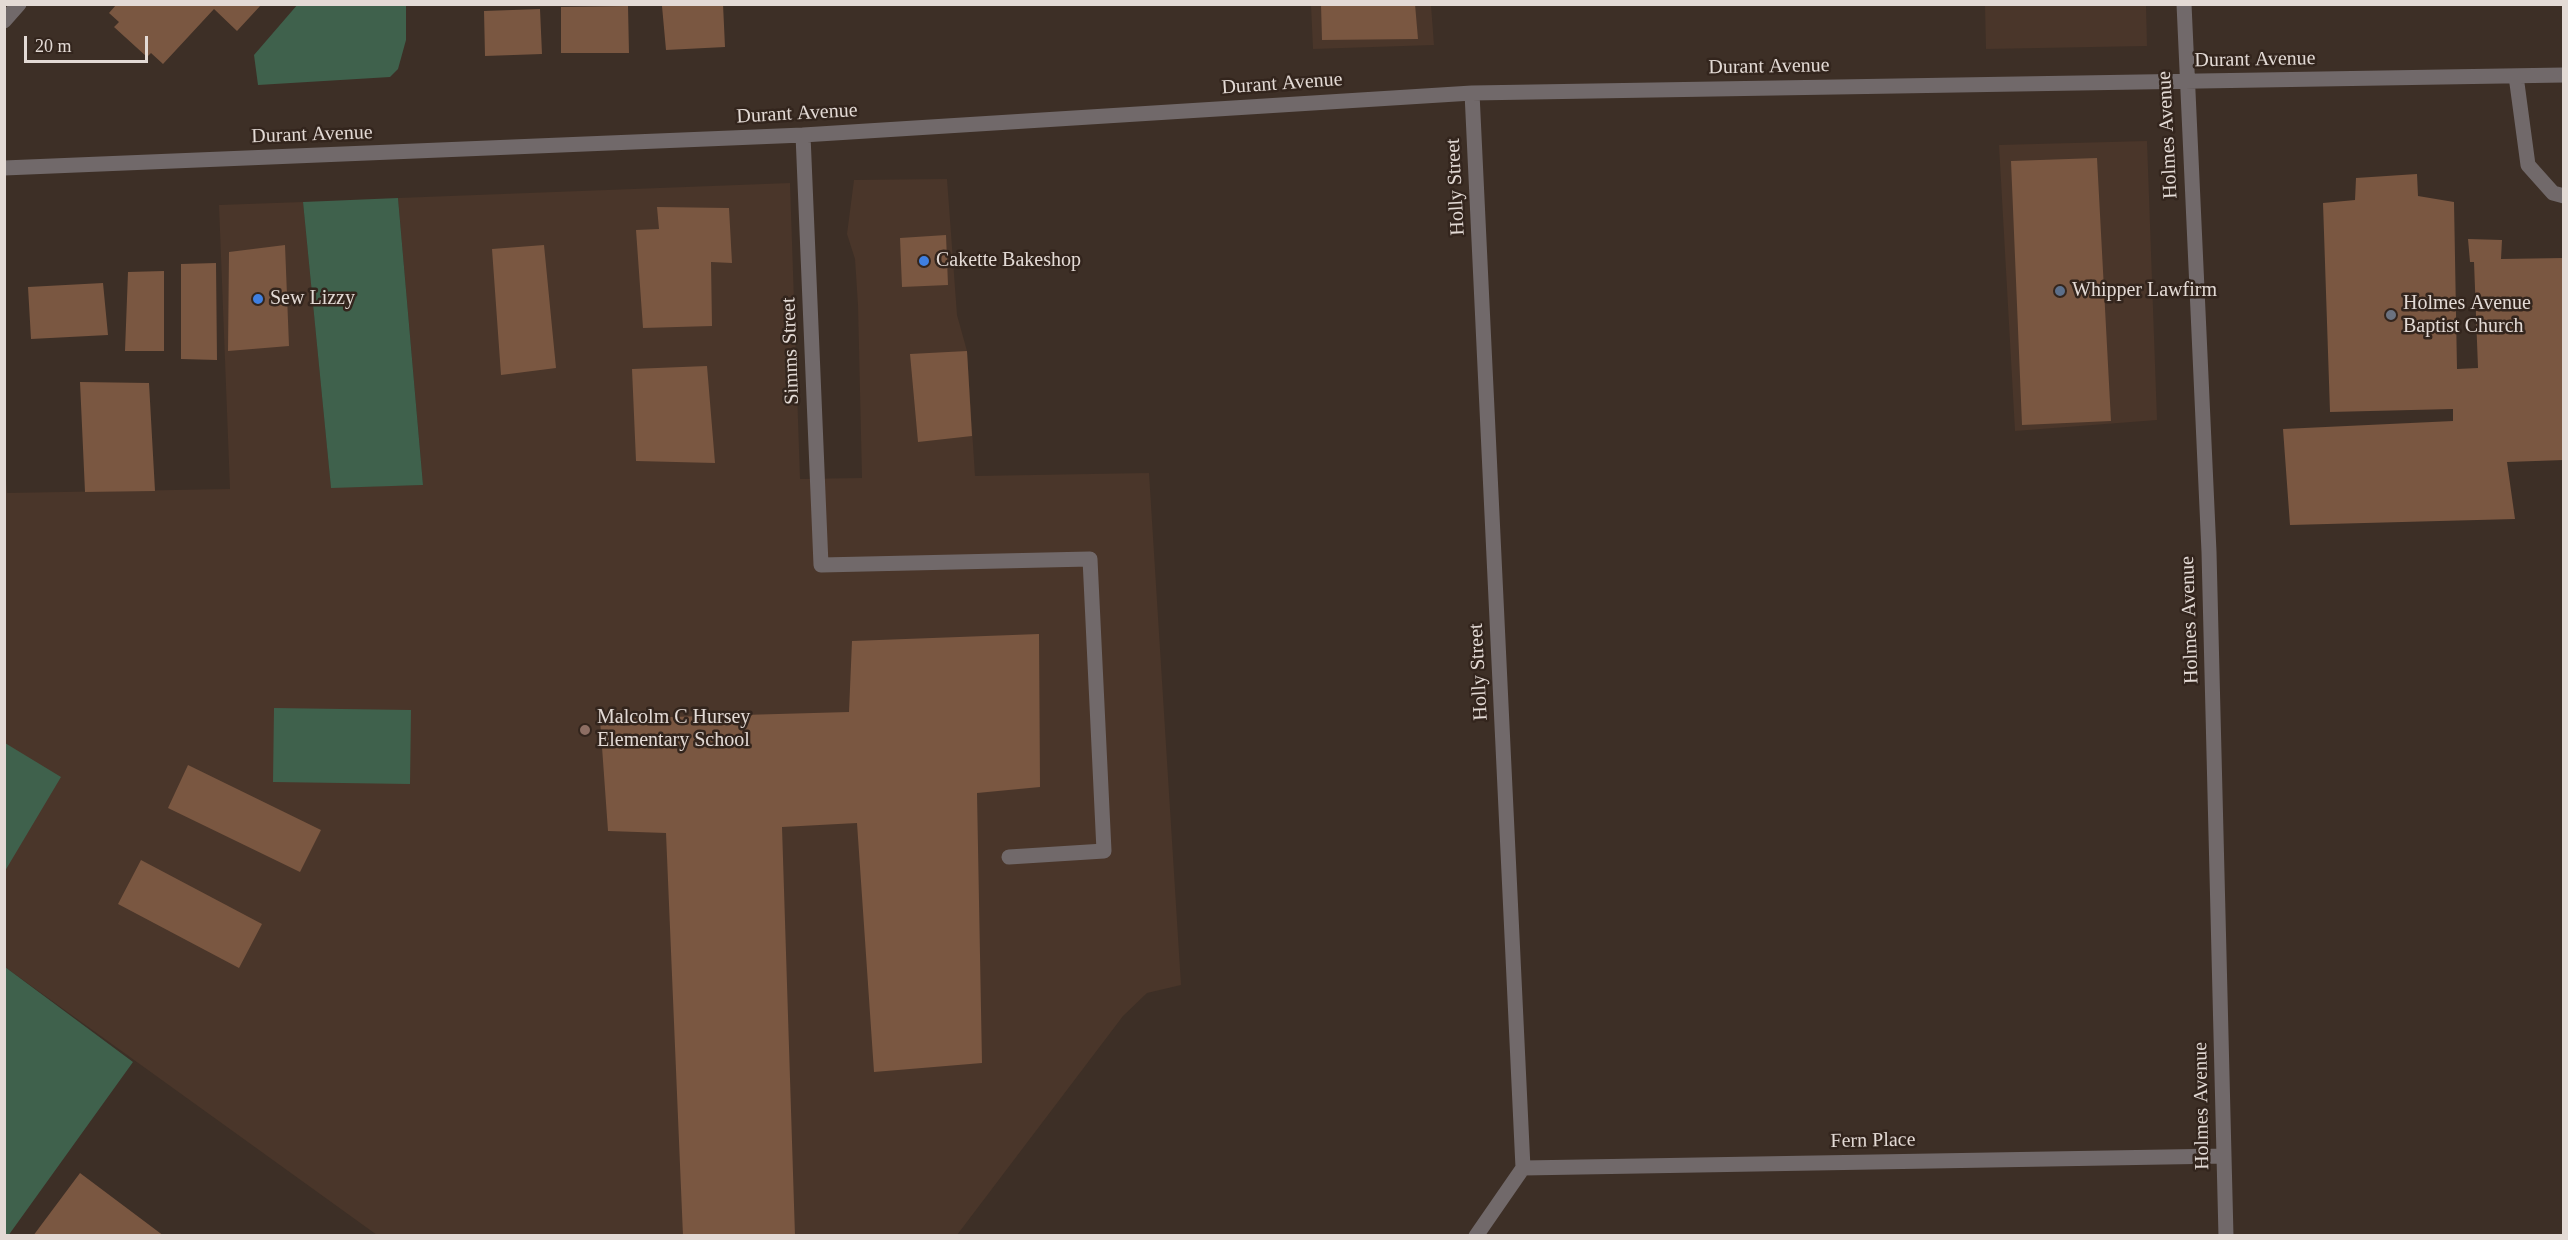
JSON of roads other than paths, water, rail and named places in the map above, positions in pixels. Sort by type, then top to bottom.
[{"type":"street","points":[[4,21],[20,4]]},
{"type":"street","name":"Holmes Avenue","points":[[2184,4],[2209,552],[2226,1236]]},
{"type":"street","name":"Durant Avenue","points":[[4,168],[803,135],[1472,93],[2564,75]]},
{"type":"street","points":[[2516,76],[2529,165],[2553,193],[2564,196]]},
{"type":"street","name":"Holly Street","points":[[1472,93],[1523,1168]]},
{"type":"street","name":"Simms Street","points":[[803,135],[821,565],[1090,559],[1104,851],[1009,857]]},
{"type":"street","name":"Fern Place","points":[[1523,1168],[2224,1156]]},
{"type":"street","points":[[1476,1236],[1523,1168]]},
{"type":"place","name":"Cakette Bakeshop","points":[[924,261]]},
{"type":"place","name":"Whipper Lawfirm","points":[[2060,291]]},
{"type":"place","name":"Sew Lizzy","points":[[258,299]]},
{"type":"place","name":"Holmes Avenue Baptist Church","points":[[2391,315]]},
{"type":"place","name":"Malcolm C Hursey Elementary School","points":[[585,730]]}]
